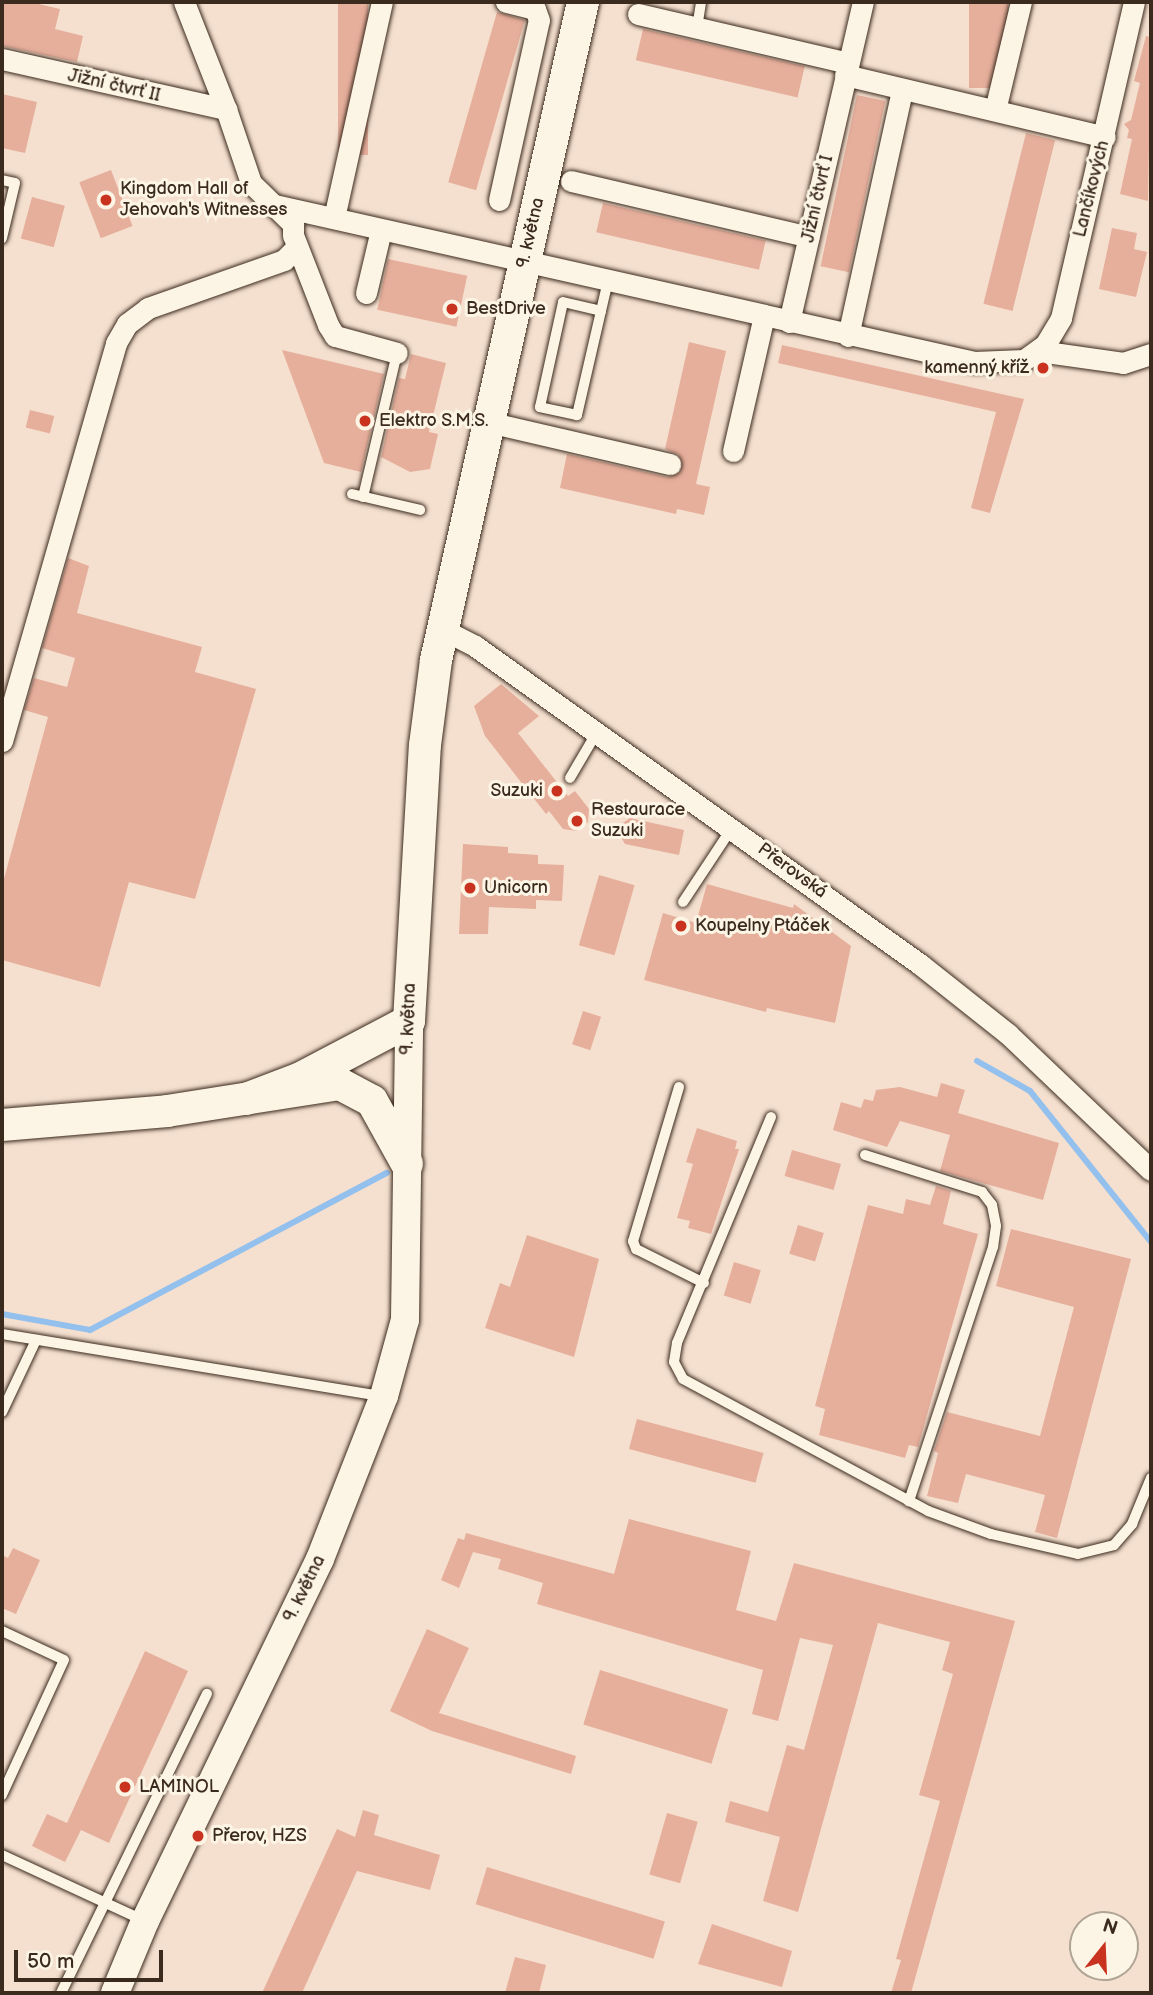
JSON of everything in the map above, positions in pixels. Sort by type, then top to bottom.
[{"type":"main road","name":"9. května","points":[[408,1021],[425,745],[442,629],[583,2]]},
{"type":"main road","points":[[246,1099],[301,1078],[408,1021]]},
{"type":"main road","points":[[2,1125],[246,1099],[328,1084],[350,1087],[381,1112],[407,1164]]},
{"type":"street","points":[[184,2],[226,109],[251,183],[293,224],[298,247],[335,336],[397,354]]},
{"type":"street","points":[[334,218],[382,2]]},
{"type":"street","points":[[499,200],[539,20],[534,9],[506,2]]},
{"type":"street","name":"Jižní čtvrť I","points":[[789,322],[863,2]]},
{"type":"street","points":[[995,110],[1021,2]]},
{"type":"street","name":"Lančíkových","points":[[1031,356],[1061,318],[1105,137],[1134,2]]},
{"type":"street","points":[[638,14],[846,69],[902,90],[1105,137]]},
{"type":"street","name":"Jižní čtvrť II","points":[[2,59],[226,109]]},
{"type":"street","points":[[848,335],[902,90]]},
{"type":"street","points":[[571,181],[809,237]]},
{"type":"street","points":[[270,204],[789,322],[988,364],[1031,356],[1123,363],[1151,354]]},
{"type":"street","points":[[366,293],[381,230]]},
{"type":"street","points":[[2,741],[116,343],[127,324],[148,308],[284,260],[298,247]]},
{"type":"street","points":[[733,451],[764,316]]},
{"type":"street","points":[[488,422],[670,464]]},
{"type":"street","name":"Přerovská","points":[[442,629],[475,646],[732,828],[1008,1034],[1151,1170]]},
{"type":"street","name":"9. května","points":[[115,1993],[145,1921],[320,1559],[384,1396],[405,1320],[408,1021]]},
{"type":"lane","points":[[697,28],[701,2]]},
{"type":"lane","points":[[2,180],[15,183],[2,238]]},
{"type":"lane","points":[[601,311],[563,302],[540,407],[577,415],[608,281]]},
{"type":"lane","points":[[397,354],[358,496],[420,510]]},
{"type":"lane","points":[[570,778],[597,732]]},
{"type":"lane","points":[[683,902],[732,828]]},
{"type":"lane","points":[[679,1087],[633,1241],[635,1249],[704,1283]]},
{"type":"lane","points":[[771,1117],[677,1343],[674,1362],[683,1379],[909,1501],[990,1534],[1078,1554],[1099,1552],[1114,1545],[1132,1524],[1151,1478]]},
{"type":"lane","points":[[865,1155],[982,1192],[992,1205],[996,1226],[909,1501]]},
{"type":"lane","points":[[2,1334],[384,1396]]},
{"type":"lane","points":[[2,1412],[36,1340]]},
{"type":"lane","points":[[2,1631],[64,1660],[2,1796]]},
{"type":"lane","points":[[61,1993],[207,1694]]},
{"type":"lane","points":[[2,1855],[145,1921]]},
{"type":"building","points":[[2,2],[30,2],[60,9],[55,29],[83,36],[77,62],[2,46]]},
{"type":"building","points":[[338,2],[368,2],[368,155],[338,155]]},
{"type":"building","points":[[969,2],[1008,2],[1008,88],[969,88]]},
{"type":"building","points":[[497,12],[525,20],[476,190],[448,182]]},
{"type":"building","points":[[643,29],[805,66],[798,98],[636,60]]},
{"type":"building","points":[[1146,36],[1151,37],[1148,201],[1120,194],[1132,139],[1127,138],[1129,130],[1124,124],[1131,120],[1140,83],[1134,81]]},
{"type":"building","points":[[2,94],[37,102],[25,153],[2,148]]},
{"type":"building","points":[[857,95],[885,101],[849,272],[821,266]]},
{"type":"building","points":[[1026,133],[1055,140],[1013,311],[983,304]]},
{"type":"building","points":[[111,170],[133,226],[101,238],[79,182]]},
{"type":"building","points":[[32,197],[65,206],[54,247],[21,239]]},
{"type":"building","points":[[603,203],[766,241],[759,270],[596,232]]},
{"type":"building","points":[[1112,228],[1137,233],[1134,249],[1147,252],[1136,297],[1099,289]]},
{"type":"building","points":[[388,259],[467,276],[456,327],[377,310]]},
{"type":"building","points":[[689,342],[726,351],[696,484],[710,487],[704,515],[677,509],[676,514],[560,488],[567,454],[667,477],[680,472],[679,455],[665,449]]},
{"type":"building","points":[[782,345],[1024,399],[990,513],[971,508],[996,412],[778,363]]},
{"type":"building","points":[[282,350],[384,374],[361,472],[324,463]]},
{"type":"building","points":[[411,354],[446,363],[429,432],[438,434],[430,469],[410,472],[381,457],[399,378],[405,379]]},
{"type":"building","points":[[30,410],[54,416],[50,434],[26,427]]},
{"type":"building","points":[[68,558],[89,566],[77,613],[202,647],[195,672],[256,689],[195,899],[129,882],[100,987],[2,960],[2,886],[48,717],[24,710],[34,678],[67,687],[75,658],[42,648]]},
{"type":"building","points":[[501,684],[539,716],[518,733],[568,796],[575,791],[589,809],[588,822],[577,831],[563,829],[549,811],[546,814],[485,736],[474,706]]},
{"type":"building","points":[[630,818],[684,830],[679,855],[625,844],[619,834],[621,824]]},
{"type":"building","points":[[463,844],[508,847],[508,853],[538,855],[538,864],[564,865],[562,901],[536,900],[536,909],[489,907],[488,934],[459,934]]},
{"type":"building","points":[[599,875],[635,885],[614,955],[579,945]]},
{"type":"building","points":[[707,884],[793,908],[794,904],[851,946],[835,1023],[767,1008],[766,1012],[644,980],[663,913],[696,923]]},
{"type":"building","points":[[583,1011],[601,1017],[590,1050],[572,1044]]},
{"type":"building","points":[[941,1083],[965,1090],[958,1113],[1059,1143],[1043,1200],[940,1171],[950,1135],[900,1121],[887,1147],[833,1130],[841,1102],[861,1108],[864,1099],[873,1101],[876,1090],[900,1087],[937,1097]]},
{"type":"building","points":[[697,1128],[737,1141],[735,1149],[739,1149],[711,1234],[688,1228],[690,1221],[677,1218],[693,1164],[686,1162]]},
{"type":"building","points":[[792,1150],[841,1164],[834,1190],[785,1176]]},
{"type":"building","points":[[936,1186],[951,1191],[943,1224],[978,1234],[918,1447],[909,1445],[905,1458],[819,1435],[825,1409],[815,1406],[868,1205],[903,1214],[906,1199],[930,1205]]},
{"type":"building","points":[[798,1225],[824,1233],[815,1262],[789,1254]]},
{"type":"building","points":[[1011,1229],[1131,1259],[1057,1538],[1035,1532],[1045,1495],[966,1474],[958,1503],[927,1496],[938,1453],[934,1451],[947,1412],[1040,1436],[1074,1307],[996,1286]]},
{"type":"building","points":[[527,1235],[599,1259],[574,1357],[485,1328],[500,1283],[510,1287]]},
{"type":"building","points":[[734,1262],[761,1270],[751,1304],[724,1295]]},
{"type":"building","points":[[637,1419],[764,1453],[756,1483],[629,1449]]},
{"type":"building","points":[[629,1519],[751,1551],[736,1610],[776,1621],[794,1563],[1015,1621],[911,1993],[891,1993],[901,1960],[896,1959],[940,1801],[919,1795],[953,1674],[942,1670],[950,1642],[878,1623],[798,1912],[763,1901],[780,1837],[725,1822],[730,1801],[768,1812],[787,1745],[804,1750],[833,1645],[800,1638],[778,1721],[752,1714],[763,1670],[537,1604],[543,1583],[498,1569],[501,1559],[473,1552],[459,1588],[441,1580],[458,1538],[464,1540],[466,1533],[614,1574]]},
{"type":"building","points":[[13,1548],[40,1560],[16,1614],[2,1608],[2,1555],[8,1558]]},
{"type":"building","points":[[427,1629],[469,1648],[439,1713],[576,1756],[571,1774],[432,1731],[390,1711]]},
{"type":"building","points":[[145,1651],[188,1671],[109,1843],[81,1830],[65,1862],[32,1846],[47,1814],[67,1823]]},
{"type":"building","points":[[600,1670],[728,1709],[711,1764],[583,1725]]},
{"type":"building","points":[[363,1810],[379,1815],[374,1835],[440,1855],[430,1890],[357,1871],[302,1993],[262,1993],[337,1829],[355,1837]]},
{"type":"building","points":[[667,1813],[698,1822],[680,1883],[649,1875]]},
{"type":"building","points":[[487,1867],[665,1921],[653,1959],[476,1904]]},
{"type":"building","points":[[712,1924],[792,1951],[782,1987],[698,1964]]},
{"type":"building","points":[[515,1957],[546,1965],[539,1993],[505,1993]]},
{"type":"waterway","points":[[977,1061],[1030,1091],[1151,1242]]},
{"type":"waterway","points":[[2,1314],[90,1330],[387,1173]]},
{"type":"place","name":"Kingdom Hall of Jehovah's Witnesses","points":[[106,200]]},
{"type":"place","name":"BestDrive","points":[[452,309]]},
{"type":"place","name":"kamenný kříž","points":[[1043,368]]},
{"type":"place","name":"Elektro S.M.S.","points":[[365,421]]},
{"type":"place","name":"Suzuki","points":[[557,791]]},
{"type":"place","name":"Restaurace Suzuki","points":[[577,821]]},
{"type":"place","name":"Unicorn","points":[[470,888]]},
{"type":"place","name":"Koupelny Ptáček","points":[[681,926]]},
{"type":"place","name":"LAMINOL","points":[[125,1787]]},
{"type":"place","name":"Přerov, HZS","points":[[198,1836]]}]
